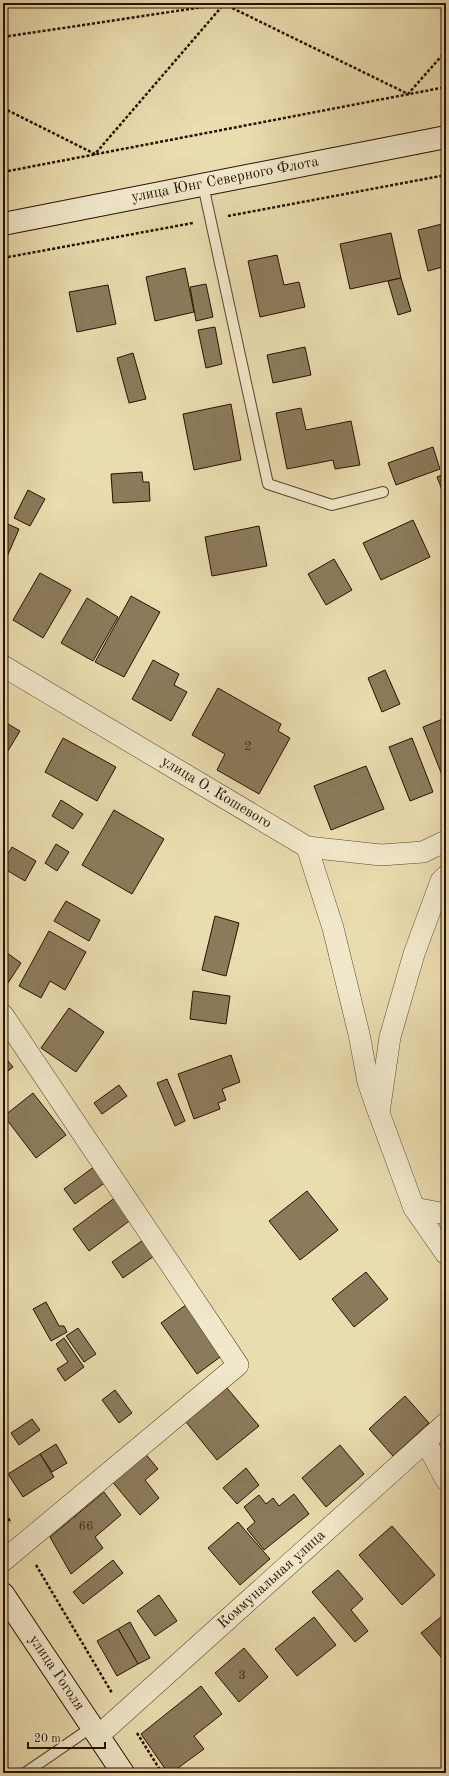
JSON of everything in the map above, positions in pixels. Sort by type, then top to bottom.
[{"type":"main road","name":"улица Юнг Северного Флота","points":[[3,224],[446,137]]},
{"type":"main road","name":"улица Гоголя","points":[[3,1594],[123,1773]]},
{"type":"street","name":"улица О. Кошевого","points":[[3,666],[307,847],[381,855],[423,852],[446,841]]},
{"type":"street","points":[[307,847],[333,928],[359,1034],[368,1082],[414,1208],[446,1254]]},
{"type":"street","points":[[379,1113],[390,1038],[414,954],[441,881],[446,876]]},
{"type":"street","points":[[3,1014],[238,1364],[3,1561]]},
{"type":"street","points":[[414,1208],[446,1214]]},
{"type":"street","name":"Коммунальная улица","points":[[95,1731],[124,1713],[446,1423]]},
{"type":"street","points":[[426,1442],[446,1480]]},
{"type":"lane","points":[[203,185],[268,484],[332,505],[383,492]]},
{"type":"lane","points":[[25,1773],[95,1731]]},
{"type":"path","points":[[192,3],[193,8]]},
{"type":"path","points":[[3,37],[230,3]]},
{"type":"path","points":[[224,4],[408,94]]},
{"type":"path","points":[[95,154],[224,4]]},
{"type":"path","points":[[408,94],[446,50]]},
{"type":"path","points":[[3,172],[446,87]]},
{"type":"path","points":[[3,108],[95,154]]},
{"type":"path","points":[[3,1510],[124,1713],[162,1773]]},
{"type":"building","points":[[446,223],[446,266],[428,271],[418,230]]},
{"type":"building","points":[[391,233],[401,278],[350,289],[340,244]]},
{"type":"building","points":[[277,255],[284,285],[299,282],[305,307],[260,317],[248,261]]},
{"type":"building","points":[[185,268],[194,312],[155,321],[146,277]]},
{"type":"building","points":[[401,278],[411,311],[398,315],[388,281]]},
{"type":"building","points":[[206,284],[213,317],[196,321],[190,287]]},
{"type":"building","points":[[108,285],[116,324],[77,332],[69,292]]},
{"type":"building","points":[[215,327],[222,364],[206,368],[198,330]]},
{"type":"building","points":[[305,347],[311,375],[273,383],[267,355]]},
{"type":"building","points":[[133,353],[146,399],[129,403],[117,358]]},
{"type":"building","points":[[231,404],[241,460],[194,470],[183,414]]},
{"type":"building","points":[[301,408],[306,430],[351,421],[360,465],[335,469],[333,460],[287,469],[276,413]]},
{"type":"building","points":[[433,447],[440,469],[396,485],[388,463]]},
{"type":"building","points":[[142,472],[143,482],[149,482],[150,501],[113,503],[111,474]]},
{"type":"building","points":[[446,473],[446,500],[437,477]]},
{"type":"building","points":[[28,490],[45,499],[30,526],[14,518]]},
{"type":"building","points":[[413,520],[430,557],[381,580],[363,543]]},
{"type":"building","points":[[3,522],[19,529],[3,566]]},
{"type":"building","points":[[259,526],[267,566],[212,576],[205,537]]},
{"type":"building","points":[[334,559],[352,590],[326,605],[308,574]]},
{"type":"building","points":[[40,573],[71,590],[43,638],[13,620]]},
{"type":"building","points":[[131,596],[160,612],[124,677],[95,662]]},
{"type":"building","points":[[87,598],[118,617],[93,661],[61,643]]},
{"type":"building","points":[[153,660],[179,674],[174,685],[187,692],[171,721],[132,699]]},
{"type":"building","points":[[385,670],[400,704],[382,712],[368,678]]},
{"type":"building","points":[[218,688],[281,724],[278,731],[290,738],[259,794],[217,770],[225,754],[192,735]]},
{"type":"building","points":[[445,718],[446,780],[444,780],[423,727]]},
{"type":"building","points":[[3,721],[20,731],[3,759]]},
{"type":"building","points":[[63,738],[116,767],[97,801],[45,772]]},
{"type":"building","points":[[412,738],[433,792],[410,801],[389,747]]},
{"type":"building","points":[[366,766],[384,809],[331,830],[314,786]]},
{"type":"building","points":[[61,800],[83,814],[73,829],[52,816]]},
{"type":"building","points":[[114,810],[164,839],[132,894],[82,865]]},
{"type":"building","points":[[56,844],[69,852],[57,871],[45,863]]},
{"type":"building","points":[[12,847],[36,861],[25,881],[3,868],[3,862]]},
{"type":"building","points":[[66,901],[100,920],[89,941],[54,921]]},
{"type":"building","points":[[215,916],[239,923],[226,976],[202,970]]},
{"type":"building","points":[[49,931],[86,952],[65,990],[50,981],[41,998],[19,986]]},
{"type":"building","points":[[3,950],[21,963],[8,983],[3,979]]},
{"type":"building","points":[[193,991],[230,996],[226,1024],[190,1019]]},
{"type":"building","points":[[69,1008],[104,1032],[76,1072],[41,1048]]},
{"type":"building","points":[[3,1055],[13,1067],[3,1075]]},
{"type":"building","points":[[231,1055],[240,1082],[222,1089],[226,1100],[218,1103],[220,1109],[194,1119],[178,1074]]},
{"type":"building","points":[[167,1079],[185,1121],[175,1126],[157,1083]]},
{"type":"building","points":[[119,1085],[127,1096],[102,1114],[94,1103]]},
{"type":"building","points":[[33,1093],[66,1135],[36,1158],[4,1116]]},
{"type":"building","points":[[95,1166],[106,1182],[75,1204],[64,1189]]},
{"type":"building","points":[[307,1191],[338,1230],[300,1260],[269,1221]]},
{"type":"building","points":[[116,1197],[132,1219],[89,1251],[73,1229]]},
{"type":"building","points":[[146,1238],[157,1254],[123,1278],[112,1262]]},
{"type":"building","points":[[366,1272],[388,1299],[354,1327],[332,1299]]},
{"type":"building","points":[[46,1302],[59,1326],[64,1326],[67,1332],[51,1341],[33,1309]]},
{"type":"building","points":[[190,1302],[227,1352],[197,1374],[161,1323]]},
{"type":"building","points":[[78,1328],[96,1354],[84,1362],[66,1336]]},
{"type":"building","points":[[64,1338],[84,1367],[65,1381],[57,1369],[68,1362],[56,1344]]},
{"type":"building","points":[[227,1388],[259,1426],[217,1460],[186,1422]]},
{"type":"building","points":[[115,1390],[132,1413],[119,1423],[102,1400]]},
{"type":"building","points":[[405,1396],[429,1423],[393,1456],[369,1429]]},
{"type":"building","points":[[32,1419],[40,1430],[19,1445],[11,1433]]},
{"type":"building","points":[[56,1444],[67,1463],[52,1472],[40,1454]]},
{"type":"building","points":[[340,1445],[364,1474],[326,1507],[302,1478]]},
{"type":"building","points":[[144,1452],[158,1469],[145,1480],[159,1498],[140,1515],[111,1480]]},
{"type":"building","points":[[40,1454],[54,1477],[23,1497],[8,1474]]},
{"type":"building","points":[[246,1468],[259,1485],[237,1504],[223,1488]]},
{"type":"building","points":[[104,1492],[121,1515],[95,1537],[103,1548],[71,1574],[50,1537]]},
{"type":"building","points":[[294,1494],[309,1514],[264,1550],[247,1529],[255,1522],[244,1507],[259,1495],[266,1504],[273,1498],[279,1506]]},
{"type":"building","points":[[238,1522],[270,1559],[240,1585],[208,1548]]},
{"type":"building","points":[[392,1526],[435,1575],[402,1605],[359,1555]]},
{"type":"building","points":[[113,1560],[123,1573],[83,1604],[73,1592]]},
{"type":"building","points":[[338,1570],[363,1599],[351,1610],[368,1631],[355,1642],[312,1592]]},
{"type":"building","points":[[159,1595],[177,1621],[155,1636],[137,1611]]},
{"type":"building","points":[[446,1613],[446,1663],[421,1633]]},
{"type":"building","points":[[314,1617],[336,1645],[297,1676],[275,1649]]},
{"type":"building","points":[[130,1622],[150,1658],[138,1664],[118,1629]]},
{"type":"building","points":[[118,1629],[138,1664],[117,1676],[97,1641]]},
{"type":"building","points":[[244,1648],[268,1677],[239,1702],[215,1673]]},
{"type":"building","points":[[201,1686],[222,1714],[194,1736],[204,1749],[171,1773],[168,1773],[141,1734]]}]
